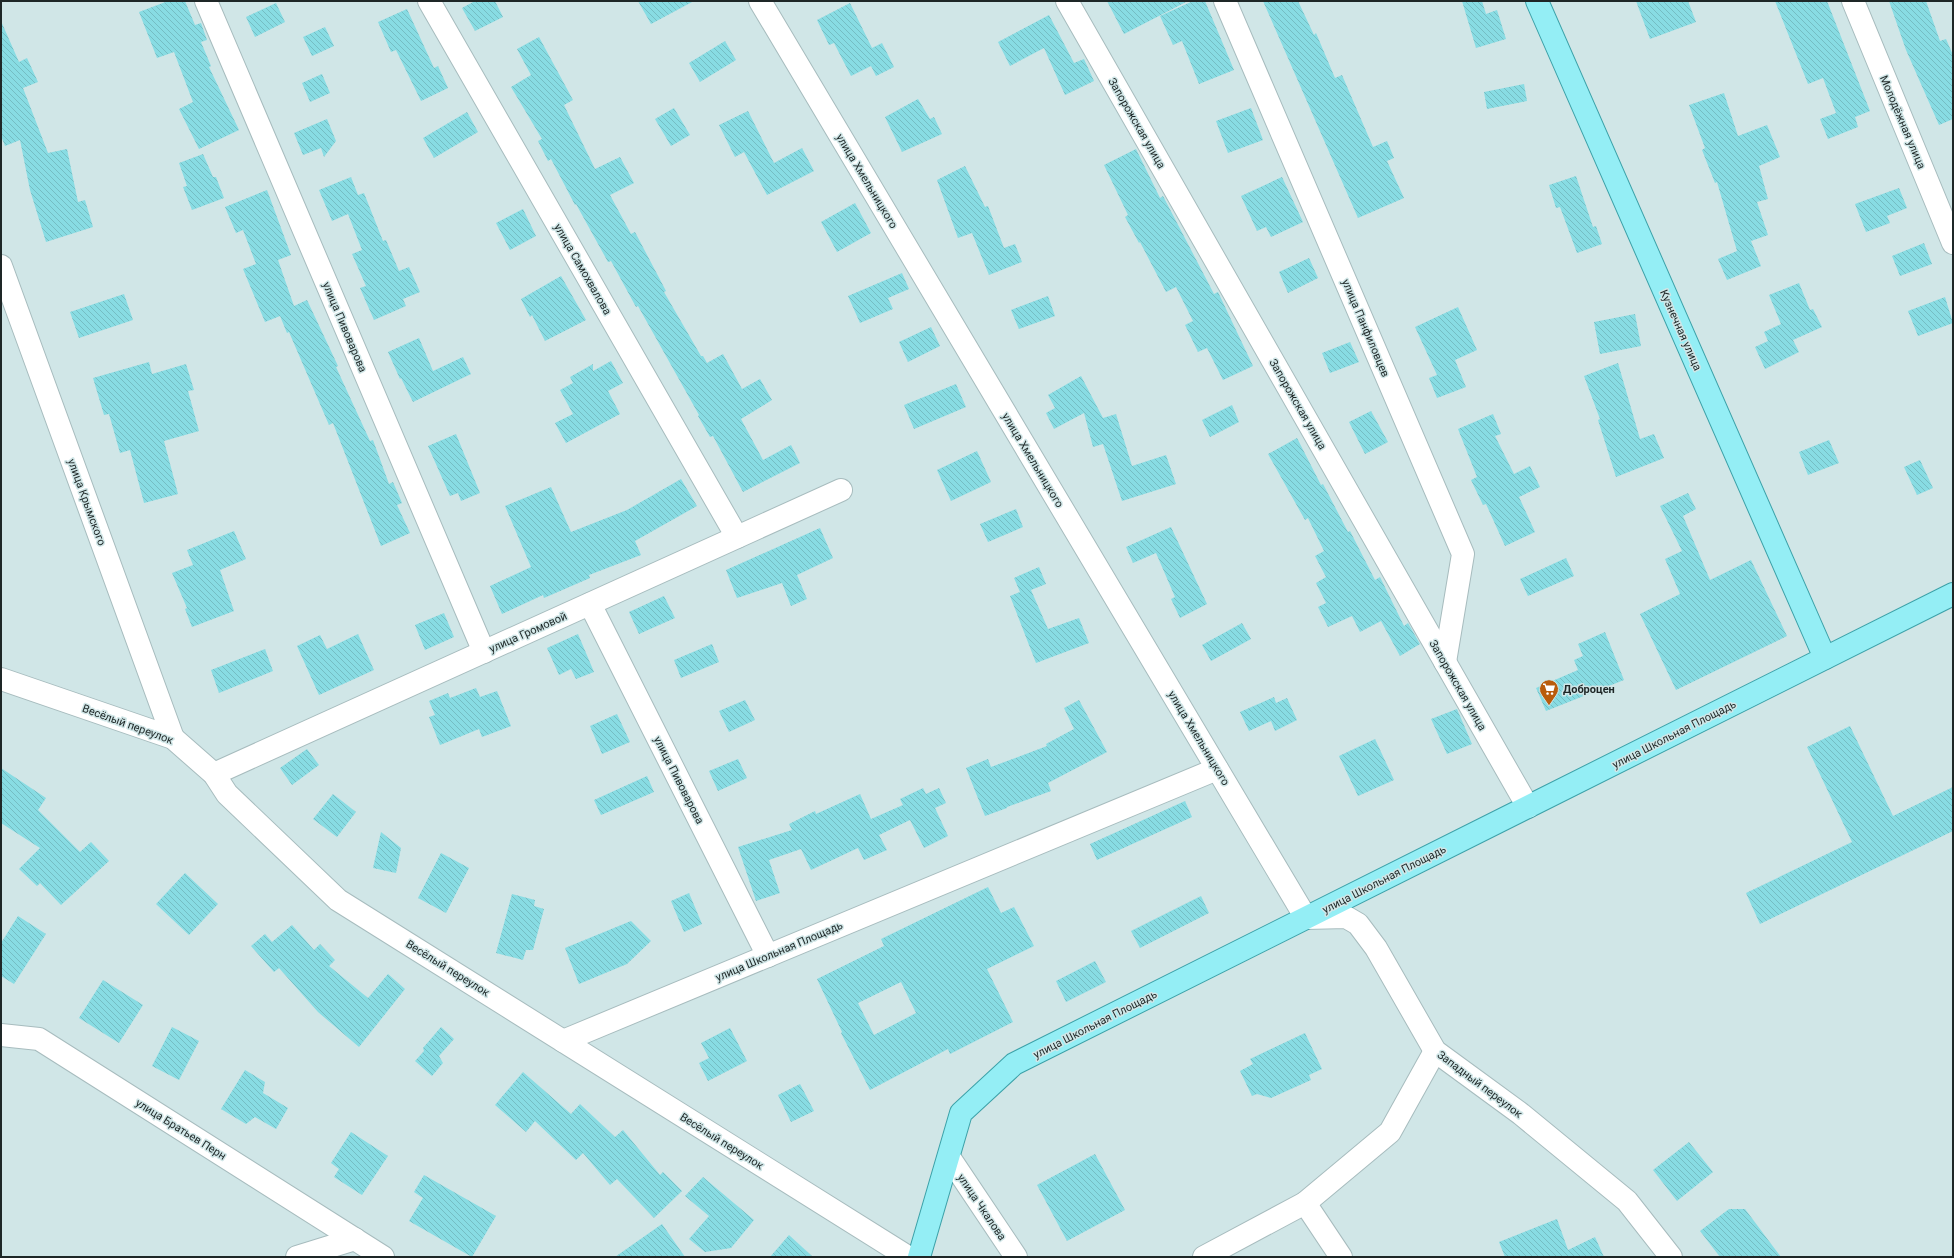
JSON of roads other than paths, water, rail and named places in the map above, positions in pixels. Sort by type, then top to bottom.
[{"type":"main road","name":"Кузнечная улица","points":[[1537,1],[1824,658]]},
{"type":"main road","name":"улица Школьная Площадь","points":[[919,1257],[961,1113],[1014,1064],[1953,594]]},
{"type":"street","name":"улица Пивоварова","points":[[206,1],[484,652]]},
{"type":"street","name":"улица Самохвалова","points":[[429,1],[737,537]]},
{"type":"street","name":"улица Хмельницкого","points":[[760,1],[1306,918]]},
{"type":"street","name":"Запорожская улица","points":[[1067,1],[1528,807]]},
{"type":"street","name":"улица Панфиловцев","points":[[1225,1],[1463,554],[1445,662]]},
{"type":"street","name":"Молодёжная улица","points":[[1853,1],[1953,243]]},
{"type":"street","name":"улица Крымского","points":[[1,266],[174,738]]},
{"type":"street","name":"улица Громовой","points":[[214,774],[841,490]]},
{"type":"street","name":"улица Пивоварова","points":[[590,604],[768,956]]},
{"type":"street","name":"Весёлый переулок","points":[[1,679],[174,738],[214,774],[226,794],[338,900],[908,1257]]},
{"type":"street","name":"улица Школьная Площадь","points":[[563,1041],[1217,769]]},
{"type":"street","name":"Западный переулок","points":[[1306,918],[1346,916],[1358,924],[1376,948],[1435,1051],[1520,1114],[1627,1201],[1671,1257]]},
{"type":"street","name":"улица Братьев Перн","points":[[1,1035],[39,1040],[383,1257]]},
{"type":"street","points":[[1204,1257],[1304,1203],[1390,1132],[1435,1051]]},
{"type":"street","name":"улица Чкалова","points":[[949,1157],[1016,1257]]},
{"type":"street","points":[[1304,1203],[1341,1257]]},
{"type":"street","points":[[297,1257],[355,1239]]},
{"type":"place","name":"Доброцен","points":[[1549,706]]}]
